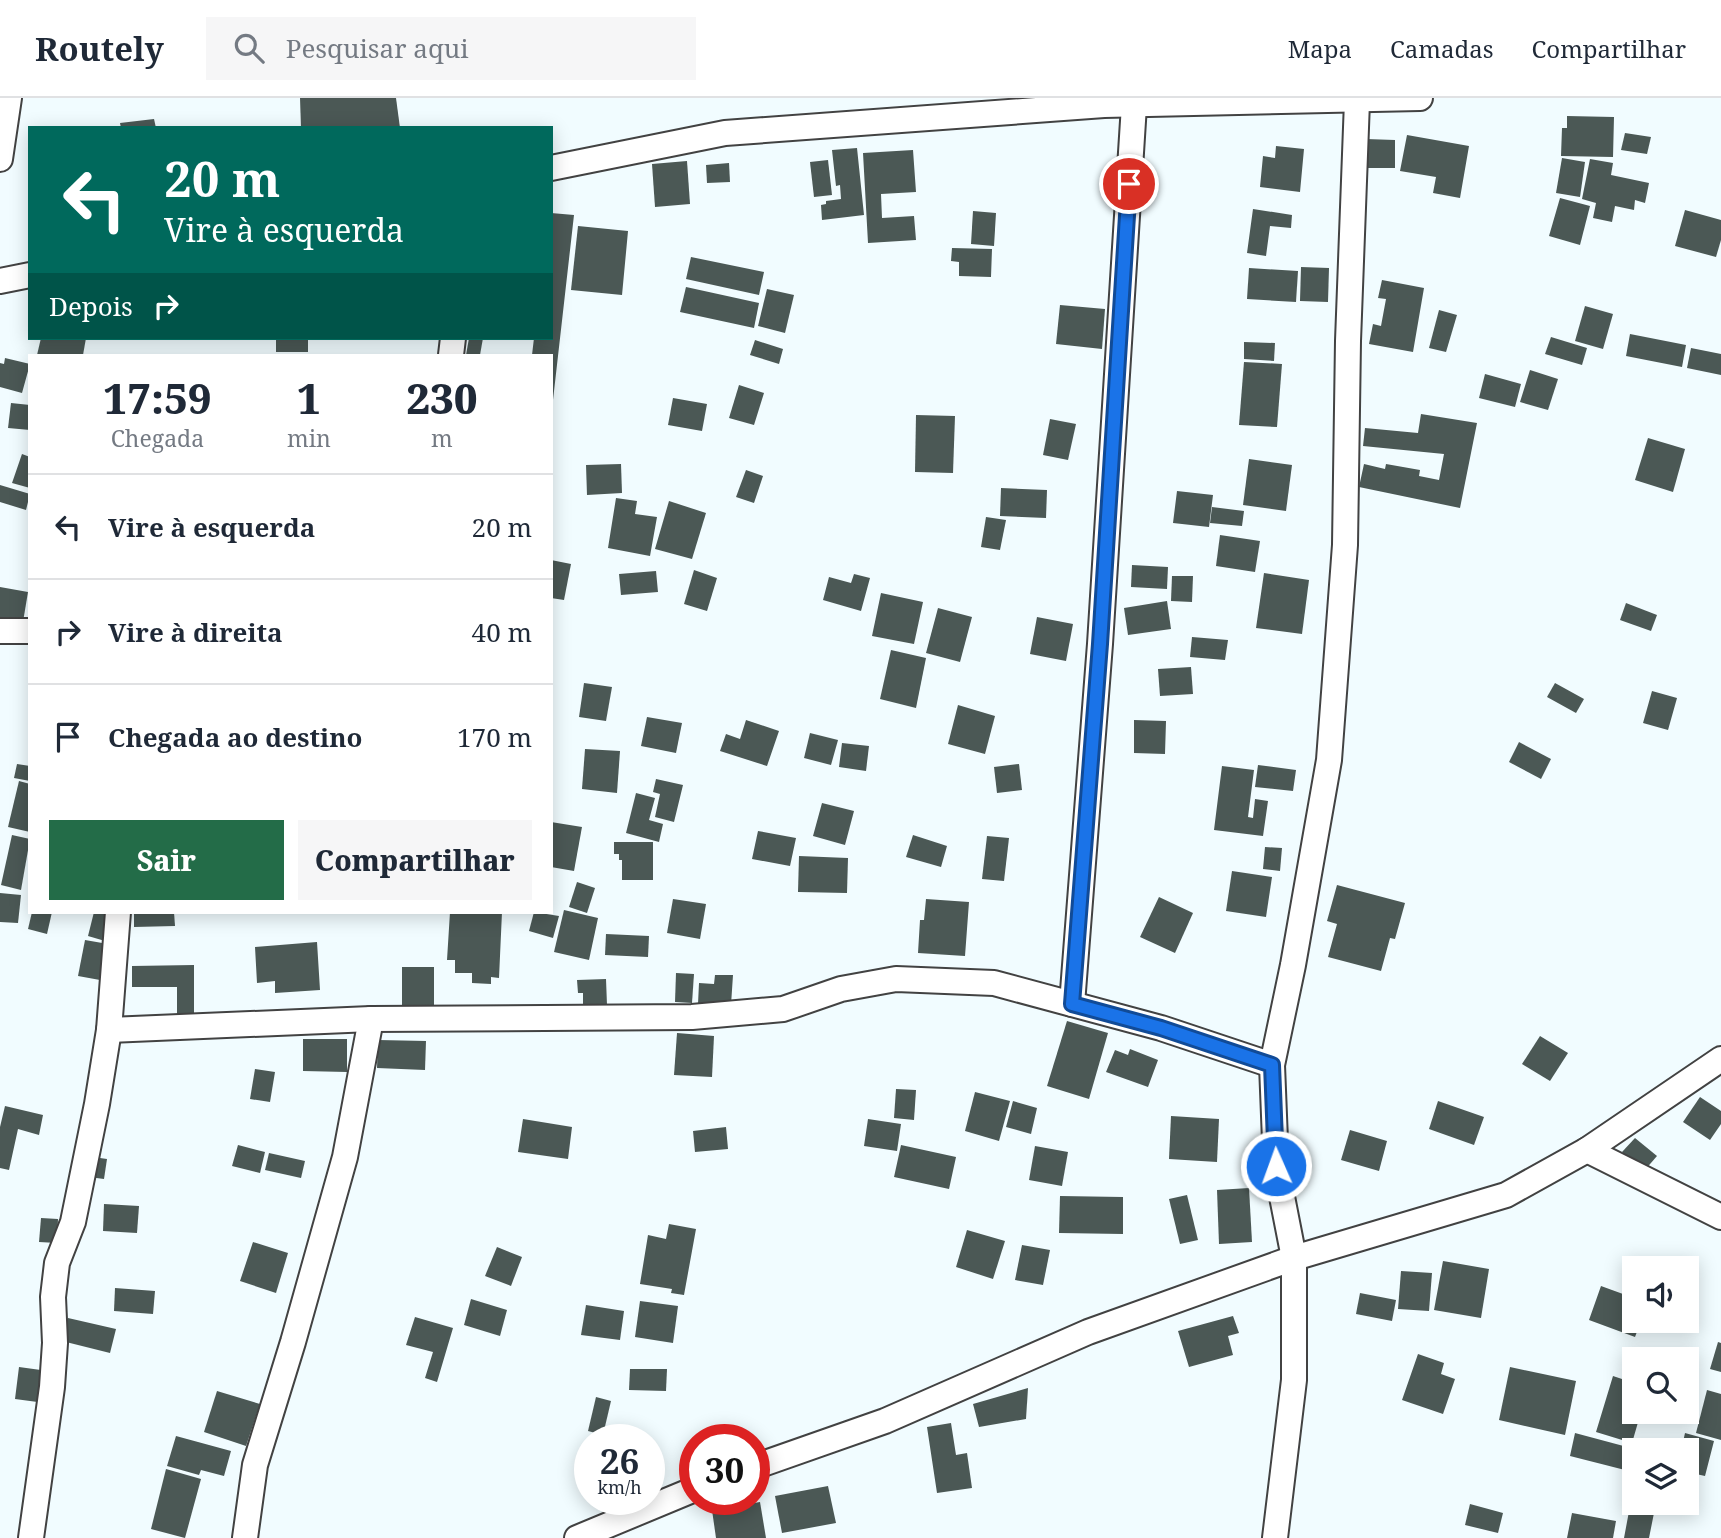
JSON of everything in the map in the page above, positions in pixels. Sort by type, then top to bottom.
[{"type":"street","points":[[0,159],[9,98]]},
{"type":"street","points":[[553,168],[724,133],[1105,102],[1134,105],[1420,98]]},
{"type":"street","points":[[1275,1538],[1294,1380],[1294,1258],[1276,1166],[1272,1065],[1293,965],[1329,760],[1345,545],[1348,341],[1357,101]]},
{"type":"street","points":[[1072,1004],[1100,644],[1134,105]]},
{"type":"street","points":[[0,281],[28,275]]},
{"type":"street","points":[[0,631],[28,631]]},
{"type":"street","points":[[31,1538],[52,1387],[55,1343],[53,1297],[57,1263],[73,1222],[109,1030],[118,914]]},
{"type":"street","points":[[109,1030],[371,1018],[692,1017],[783,1009],[841,989],[896,979],[994,983],[1161,1028],[1272,1065]]},
{"type":"street","points":[[245,1538],[255,1465],[297,1329],[345,1157],[371,1018]]},
{"type":"street","points":[[770,1461],[885,1421],[1087,1332],[1294,1258],[1506,1195],[1587,1150],[1721,1059]]},
{"type":"street","points":[[1587,1150],[1721,1217]]},
{"type":"street","points":[[577,1538],[679,1496]]},
{"type":"building","points":[[300,98],[396,98],[400,126],[301,126]]},
{"type":"building","points":[[1567,116],[1614,117],[1613,157],[1561,156],[1562,128],[1567,128]]},
{"type":"building","points":[[154,119],[156,126],[121,126],[120,123]]},
{"type":"building","points":[[1625,133],[1651,137],[1647,154],[1621,150]]},
{"type":"building","points":[[1407,135],[1469,146],[1460,198],[1433,193],[1436,177],[1400,171]]},
{"type":"building","points":[[1366,139],[1395,140],[1395,168],[1365,168]]},
{"type":"building","points":[[1276,146],[1304,149],[1300,192],[1260,187],[1263,156],[1275,158]]},
{"type":"building","points":[[857,148],[864,215],[822,220],[821,205],[826,204],[826,201],[841,199],[840,185],[836,186],[832,150]]},
{"type":"building","points":[[913,150],[916,192],[881,194],[882,218],[914,216],[916,240],[868,243],[863,153]]},
{"type":"building","points":[[1562,158],[1585,162],[1580,197],[1556,193]]},
{"type":"building","points":[[1590,159],[1613,163],[1611,175],[1649,183],[1645,203],[1635,200],[1634,210],[1615,206],[1612,222],[1593,218],[1596,203],[1582,199]]},
{"type":"building","points":[[828,160],[832,195],[814,197],[810,162]]},
{"type":"building","points":[[687,161],[690,204],[655,207],[652,164]]},
{"type":"building","points":[[729,163],[730,182],[707,183],[706,165]]},
{"type":"building","points":[[1560,198],[1590,206],[1580,245],[1549,236]]},
{"type":"building","points":[[1253,209],[1292,215],[1291,228],[1270,226],[1266,256],[1247,253]]},
{"type":"building","points":[[1685,210],[1721,220],[1721,240],[1716,257],[1675,246]]},
{"type":"building","points":[[973,211],[996,213],[994,246],[971,244]]},
{"type":"building","points":[[553,213],[574,215],[553,400],[553,354],[532,354],[534,340],[553,340]]},
{"type":"building","points":[[578,226],[628,231],[622,295],[571,290]]},
{"type":"building","points":[[952,248],[992,249],[991,277],[959,276],[959,262],[951,261]]},
{"type":"building","points":[[691,257],[764,272],[759,295],[686,279]]},
{"type":"building","points":[[1301,267],[1329,268],[1328,302],[1300,301]]},
{"type":"building","points":[[1249,268],[1298,271],[1296,302],[1247,299]]},
{"type":"building","points":[[1382,280],[1424,288],[1413,352],[1369,344],[1373,324],[1381,326],[1386,299],[1378,298]]},
{"type":"building","points":[[686,287],[759,303],[754,328],[680,312]]},
{"type":"building","points":[[767,289],[794,295],[785,333],[758,326]]},
{"type":"building","points":[[1060,305],[1105,309],[1102,349],[1056,344]]},
{"type":"building","points":[[1585,306],[1613,314],[1603,349],[1575,341]]},
{"type":"building","points":[[1439,310],[1457,315],[1446,352],[1429,348]]},
{"type":"building","points":[[1630,334],[1686,345],[1682,367],[1626,356]]},
{"type":"building","points":[[1551,337],[1587,348],[1582,365],[1545,354]]},
{"type":"building","points":[[41,340],[86,340],[83,354],[37,354]]},
{"type":"building","points":[[276,340],[308,340],[308,352],[276,352]]},
{"type":"building","points":[[469,340],[483,340],[480,354],[466,354]]},
{"type":"building","points":[[755,340],[783,349],[779,364],[750,355]]},
{"type":"building","points":[[1244,342],[1275,343],[1274,361],[1244,359]]},
{"type":"building","points":[[1691,348],[1721,354],[1721,375],[1687,368]]},
{"type":"building","points":[[5,358],[28,364],[22,393],[0,387],[0,363],[4,364]]},
{"type":"building","points":[[1244,362],[1282,364],[1277,427],[1239,425]]},
{"type":"building","points":[[1530,370],[1558,379],[1548,410],[1520,402]]},
{"type":"building","points":[[1485,374],[1521,384],[1515,407],[1479,398]]},
{"type":"building","points":[[739,385],[764,393],[754,425],[729,418]]},
{"type":"building","points":[[673,398],[707,404],[702,431],[668,425]]},
{"type":"building","points":[[11,403],[28,405],[28,430],[8,428]]},
{"type":"building","points":[[1421,414],[1477,423],[1460,508],[1359,487],[1364,464],[1385,469],[1386,464],[1420,470],[1419,476],[1439,480],[1444,454],[1363,446],[1365,428],[1418,433]]},
{"type":"building","points":[[916,415],[955,416],[953,473],[915,472]]},
{"type":"building","points":[[1050,419],[1076,424],[1068,460],[1043,455]]},
{"type":"building","points":[[1648,438],[1685,449],[1673,492],[1635,480]]},
{"type":"building","points":[[22,454],[28,456],[28,487],[12,483]]},
{"type":"building","points":[[1249,459],[1292,465],[1286,511],[1243,505]]},
{"type":"building","points":[[621,464],[622,493],[587,495],[586,465]]},
{"type":"building","points":[[746,470],[763,476],[754,503],[736,497]]},
{"type":"building","points":[[0,485],[28,493],[26,510],[0,502]]},
{"type":"building","points":[[1001,488],[1047,490],[1046,518],[1000,516]]},
{"type":"building","points":[[1177,491],[1213,495],[1209,527],[1173,523]]},
{"type":"building","points":[[616,498],[637,501],[635,514],[657,517],[650,556],[608,548]]},
{"type":"building","points":[[669,501],[706,513],[692,559],[655,549]]},
{"type":"building","points":[[1212,507],[1244,511],[1242,526],[1210,523]]},
{"type":"building","points":[[986,517],[1006,520],[1000,550],[981,547]]},
{"type":"building","points":[[1220,535],[1260,541],[1255,572],[1216,566]]},
{"type":"building","points":[[553,560],[571,564],[564,600],[553,598]]},
{"type":"building","points":[[1132,565],[1168,567],[1167,589],[1131,587]]},
{"type":"building","points":[[694,570],[717,578],[707,611],[684,604]]},
{"type":"building","points":[[656,571],[658,592],[621,595],[619,574]]},
{"type":"building","points":[[1264,573],[1309,580],[1302,634],[1256,628]]},
{"type":"building","points":[[854,574],[870,578],[861,611],[823,600],[829,577],[851,583]]},
{"type":"building","points":[[1172,576],[1193,576],[1192,602],[1171,601]]},
{"type":"building","points":[[0,587],[28,592],[22,628],[0,624]]},
{"type":"building","points":[[881,593],[923,602],[914,644],[872,636]]},
{"type":"building","points":[[1167,601],[1171,629],[1128,635],[1124,608]]},
{"type":"building","points":[[1626,603],[1657,615],[1651,631],[1620,620]]},
{"type":"building","points":[[938,608],[972,617],[960,662],[926,653]]},
{"type":"building","points":[[1037,617],[1073,624],[1066,661],[1030,654]]},
{"type":"building","points":[[1192,637],[1228,640],[1225,660],[1190,657]]},
{"type":"building","points":[[891,650],[926,658],[916,708],[880,699]]},
{"type":"building","points":[[1191,667],[1193,694],[1160,696],[1158,669]]},
{"type":"building","points":[[584,683],[612,687],[606,721],[579,717]]},
{"type":"building","points":[[1555,683],[1584,699],[1576,713],[1547,697]]},
{"type":"building","points":[[1652,691],[1677,698],[1668,730],[1643,723]]},
{"type":"building","points":[[958,705],[995,716],[985,754],[948,744]]},
{"type":"building","points":[[647,717],[682,723],[676,753],[641,746]]},
{"type":"building","points":[[746,720],[779,731],[767,766],[720,751],[726,734],[740,739]]},
{"type":"building","points":[[1134,720],[1166,721],[1165,754],[1134,753]]},
{"type":"building","points":[[810,733],[838,740],[831,765],[804,758]]},
{"type":"building","points":[[1519,742],[1551,759],[1541,779],[1509,762]]},
{"type":"building","points":[[842,743],[869,746],[866,771],[839,767]]},
{"type":"building","points":[[585,749],[620,751],[617,793],[582,789]]},
{"type":"building","points":[[17,764],[28,766],[28,781],[14,778]]},
{"type":"building","points":[[1019,764],[1022,790],[997,793],[994,767]]},
{"type":"building","points":[[1258,765],[1296,770],[1293,791],[1255,787]]},
{"type":"building","points":[[1222,766],[1254,770],[1248,817],[1253,818],[1255,799],[1268,801],[1263,836],[1214,830]]},
{"type":"building","points":[[656,779],[683,785],[674,822],[655,817],[660,794],[653,792]]},
{"type":"building","points":[[19,781],[28,783],[28,832],[8,827]]},
{"type":"building","points":[[636,793],[655,798],[649,820],[663,824],[659,842],[626,833]]},
{"type":"building","points":[[822,803],[854,811],[845,845],[813,836]]},
{"type":"building","points":[[553,822],[582,827],[574,871],[553,867]]},
{"type":"building","points":[[758,831],[796,838],[790,866],[752,859]]},
{"type":"building","points":[[12,835],[28,839],[21,890],[1,885]]},
{"type":"building","points":[[913,835],[947,846],[941,867],[906,857]]},
{"type":"building","points":[[987,836],[1009,838],[1004,881],[982,879]]},
{"type":"building","points":[[614,842],[653,842],[653,880],[622,880],[622,860],[619,860],[619,854],[614,854]]},
{"type":"building","points":[[1265,847],[1282,848],[1280,871],[1263,869]]},
{"type":"building","points":[[799,856],[848,858],[847,893],[798,892]]},
{"type":"building","points":[[1232,871],[1272,877],[1266,917],[1226,911]]},
{"type":"building","points":[[577,882],[595,888],[587,913],[569,907]]},
{"type":"building","points":[[1337,885],[1405,903],[1395,939],[1390,938],[1381,971],[1328,957],[1337,924],[1327,921]]},
{"type":"building","points":[[0,893],[21,895],[18,923],[0,922]]},
{"type":"building","points":[[1159,897],[1193,913],[1175,953],[1140,937]]},
{"type":"building","points":[[673,899],[706,904],[700,939],[667,933]]},
{"type":"building","points":[[926,899],[969,902],[965,956],[918,953],[920,920],[924,920]]},
{"type":"building","points":[[564,910],[598,918],[589,960],[554,952]]},
{"type":"building","points":[[32,914],[52,914],[47,934],[28,929]]},
{"type":"building","points":[[94,914],[112,914],[105,941],[88,936]]},
{"type":"building","points":[[134,914],[174,914],[175,926],[134,927]]},
{"type":"building","points":[[450,914],[502,914],[499,978],[491,977],[491,984],[472,983],[472,973],[455,973],[455,960],[447,960]]},
{"type":"building","points":[[533,914],[559,916],[553,938],[529,931]]},
{"type":"building","points":[[606,934],[649,936],[648,957],[605,955]]},
{"type":"building","points":[[85,940],[108,944],[100,980],[78,976]]},
{"type":"building","points":[[317,942],[320,990],[275,993],[275,981],[257,983],[255,947]]},
{"type":"building","points":[[194,965],[194,1018],[177,1018],[177,987],[132,987],[132,966]]},
{"type":"building","points":[[402,967],[434,967],[434,1008],[402,1007]]},
{"type":"building","points":[[676,973],[694,974],[692,1003],[675,1002]]},
{"type":"building","points":[[715,975],[733,975],[731,1005],[698,1004],[699,983],[714,984]]},
{"type":"building","points":[[606,979],[607,1005],[583,1005],[583,993],[578,993],[577,980]]},
{"type":"building","points":[[1067,1021],[1108,1033],[1089,1099],[1047,1086]]},
{"type":"building","points":[[677,1033],[714,1036],[712,1077],[674,1075]]},
{"type":"building","points":[[1540,1036],[1568,1053],[1550,1081],[1522,1064]]},
{"type":"building","points":[[303,1039],[347,1039],[347,1072],[303,1071]]},
{"type":"building","points":[[378,1040],[426,1041],[425,1070],[377,1068]]},
{"type":"building","points":[[1130,1049],[1158,1060],[1148,1087],[1106,1072],[1115,1050],[1128,1055]]},
{"type":"building","points":[[255,1069],[275,1072],[270,1102],[250,1099]]},
{"type":"building","points":[[896,1089],[916,1090],[914,1120],[894,1118]]},
{"type":"building","points":[[975,1092],[1010,1101],[999,1141],[965,1131]]},
{"type":"building","points":[[1700,1097],[1721,1111],[1721,1124],[1710,1140],[1683,1122]]},
{"type":"building","points":[[1013,1101],[1037,1108],[1031,1134],[1006,1127]]},
{"type":"building","points":[[1438,1101],[1484,1117],[1474,1145],[1429,1129]]},
{"type":"building","points":[[5,1106],[43,1115],[39,1135],[18,1129],[9,1170],[0,1168],[0,1127]]},
{"type":"building","points":[[1171,1116],[1219,1119],[1217,1162],[1169,1159]]},
{"type":"building","points":[[523,1119],[572,1127],[568,1159],[518,1152]]},
{"type":"building","points":[[868,1119],[901,1124],[897,1151],[864,1146]]},
{"type":"building","points":[[726,1127],[728,1149],[695,1152],[693,1131]]},
{"type":"building","points":[[1350,1130],[1387,1141],[1379,1171],[1341,1160]]},
{"type":"building","points":[[1635,1138],[1657,1156],[1644,1171],[1622,1152]]},
{"type":"building","points":[[238,1145],[265,1152],[260,1173],[232,1166]]},
{"type":"building","points":[[901,1145],[956,1157],[949,1189],[894,1177]]},
{"type":"building","points":[[1035,1146],[1068,1152],[1062,1186],[1029,1180]]},
{"type":"building","points":[[269,1153],[305,1161],[301,1178],[265,1170]]},
{"type":"building","points":[[93,1157],[107,1159],[104,1179],[89,1177]]},
{"type":"building","points":[[1249,1188],[1252,1242],[1219,1244],[1217,1190]]},
{"type":"building","points":[[1187,1195],[1198,1240],[1180,1244],[1169,1199]]},
{"type":"building","points":[[1060,1196],[1123,1197],[1123,1234],[1059,1233]]},
{"type":"building","points":[[104,1204],[139,1206],[137,1233],[103,1231]]},
{"type":"building","points":[[41,1218],[58,1219],[57,1243],[39,1242]]},
{"type":"building","points":[[669,1224],[696,1229],[684,1295],[671,1293],[672,1289],[640,1284],[648,1235],[666,1239]]},
{"type":"building","points":[[967,1230],[1005,1241],[993,1279],[956,1267]]},
{"type":"building","points":[[253,1242],[288,1253],[276,1293],[240,1281]]},
{"type":"building","points":[[1022,1245],[1050,1250],[1043,1285],[1015,1280]]},
{"type":"building","points":[[497,1247],[522,1257],[511,1286],[485,1276]]},
{"type":"building","points":[[1443,1261],[1489,1269],[1481,1318],[1434,1310]]},
{"type":"building","points":[[1401,1271],[1432,1273],[1429,1311],[1398,1309]]},
{"type":"building","points":[[1601,1286],[1622,1294],[1622,1332],[1589,1320]]},
{"type":"building","points":[[115,1288],[155,1291],[153,1314],[114,1311]]},
{"type":"building","points":[[1360,1293],[1396,1300],[1392,1321],[1356,1314]]},
{"type":"building","points":[[471,1299],[507,1310],[500,1336],[464,1325]]},
{"type":"building","points":[[640,1301],[678,1306],[673,1343],[635,1337]]},
{"type":"building","points":[[586,1305],[624,1311],[620,1340],[581,1335]]},
{"type":"building","points":[[1233,1316],[1239,1333],[1228,1336],[1233,1355],[1189,1367],[1178,1331]]},
{"type":"building","points":[[415,1317],[453,1328],[437,1382],[425,1378],[433,1352],[406,1345]]},
{"type":"building","points":[[68,1318],[116,1329],[110,1353],[62,1341]]},
{"type":"building","points":[[1718,1342],[1721,1343],[1721,1372],[1710,1369]]},
{"type":"building","points":[[1418,1354],[1444,1363],[1441,1374],[1455,1379],[1443,1414],[1402,1400]]},
{"type":"building","points":[[19,1367],[48,1371],[45,1403],[15,1399]]},
{"type":"building","points":[[1510,1367],[1576,1381],[1565,1435],[1499,1420]]},
{"type":"building","points":[[630,1369],[667,1369],[666,1391],[629,1390]]},
{"type":"building","points":[[1613,1376],[1622,1379],[1622,1424],[1638,1424],[1633,1438],[1622,1440],[1596,1432]]},
{"type":"building","points":[[1028,1388],[1026,1419],[979,1427],[973,1404]]},
{"type":"building","points":[[1707,1390],[1721,1394],[1721,1440],[1696,1433]]},
{"type":"building","points":[[217,1391],[260,1404],[246,1446],[204,1432]]},
{"type":"building","points":[[596,1397],[611,1401],[606,1424],[590,1424]]},
{"type":"building","points":[[951,1423],[956,1455],[967,1453],[972,1488],[937,1493],[927,1427]]},
{"type":"building","points":[[1575,1433],[1622,1446],[1622,1469],[1570,1456]]},
{"type":"building","points":[[1685,1433],[1714,1441],[1705,1476],[1699,1475],[1699,1438],[1684,1438]]},
{"type":"building","points":[[176,1436],[231,1451],[224,1476],[201,1470],[199,1475],[167,1466]]},
{"type":"building","points":[[166,1469],[201,1479],[185,1538],[151,1529]]},
{"type":"building","points":[[828,1486],[836,1523],[782,1533],[775,1496]]},
{"type":"building","points":[[1470,1504],[1503,1513],[1498,1533],[1465,1525]]},
{"type":"building","points":[[1572,1513],[1616,1521],[1613,1538],[1567,1538]]},
{"type":"building","points":[[713,1515],[762,1515],[766,1538],[716,1538]]},
{"type":"building","points":[[1628,1515],[1654,1515],[1649,1538],[1624,1538]]},
{"type":"route","points":[[1129,184],[1100,644],[1072,1004],[1161,1028],[1272,1065],[1276,1166]]}]
